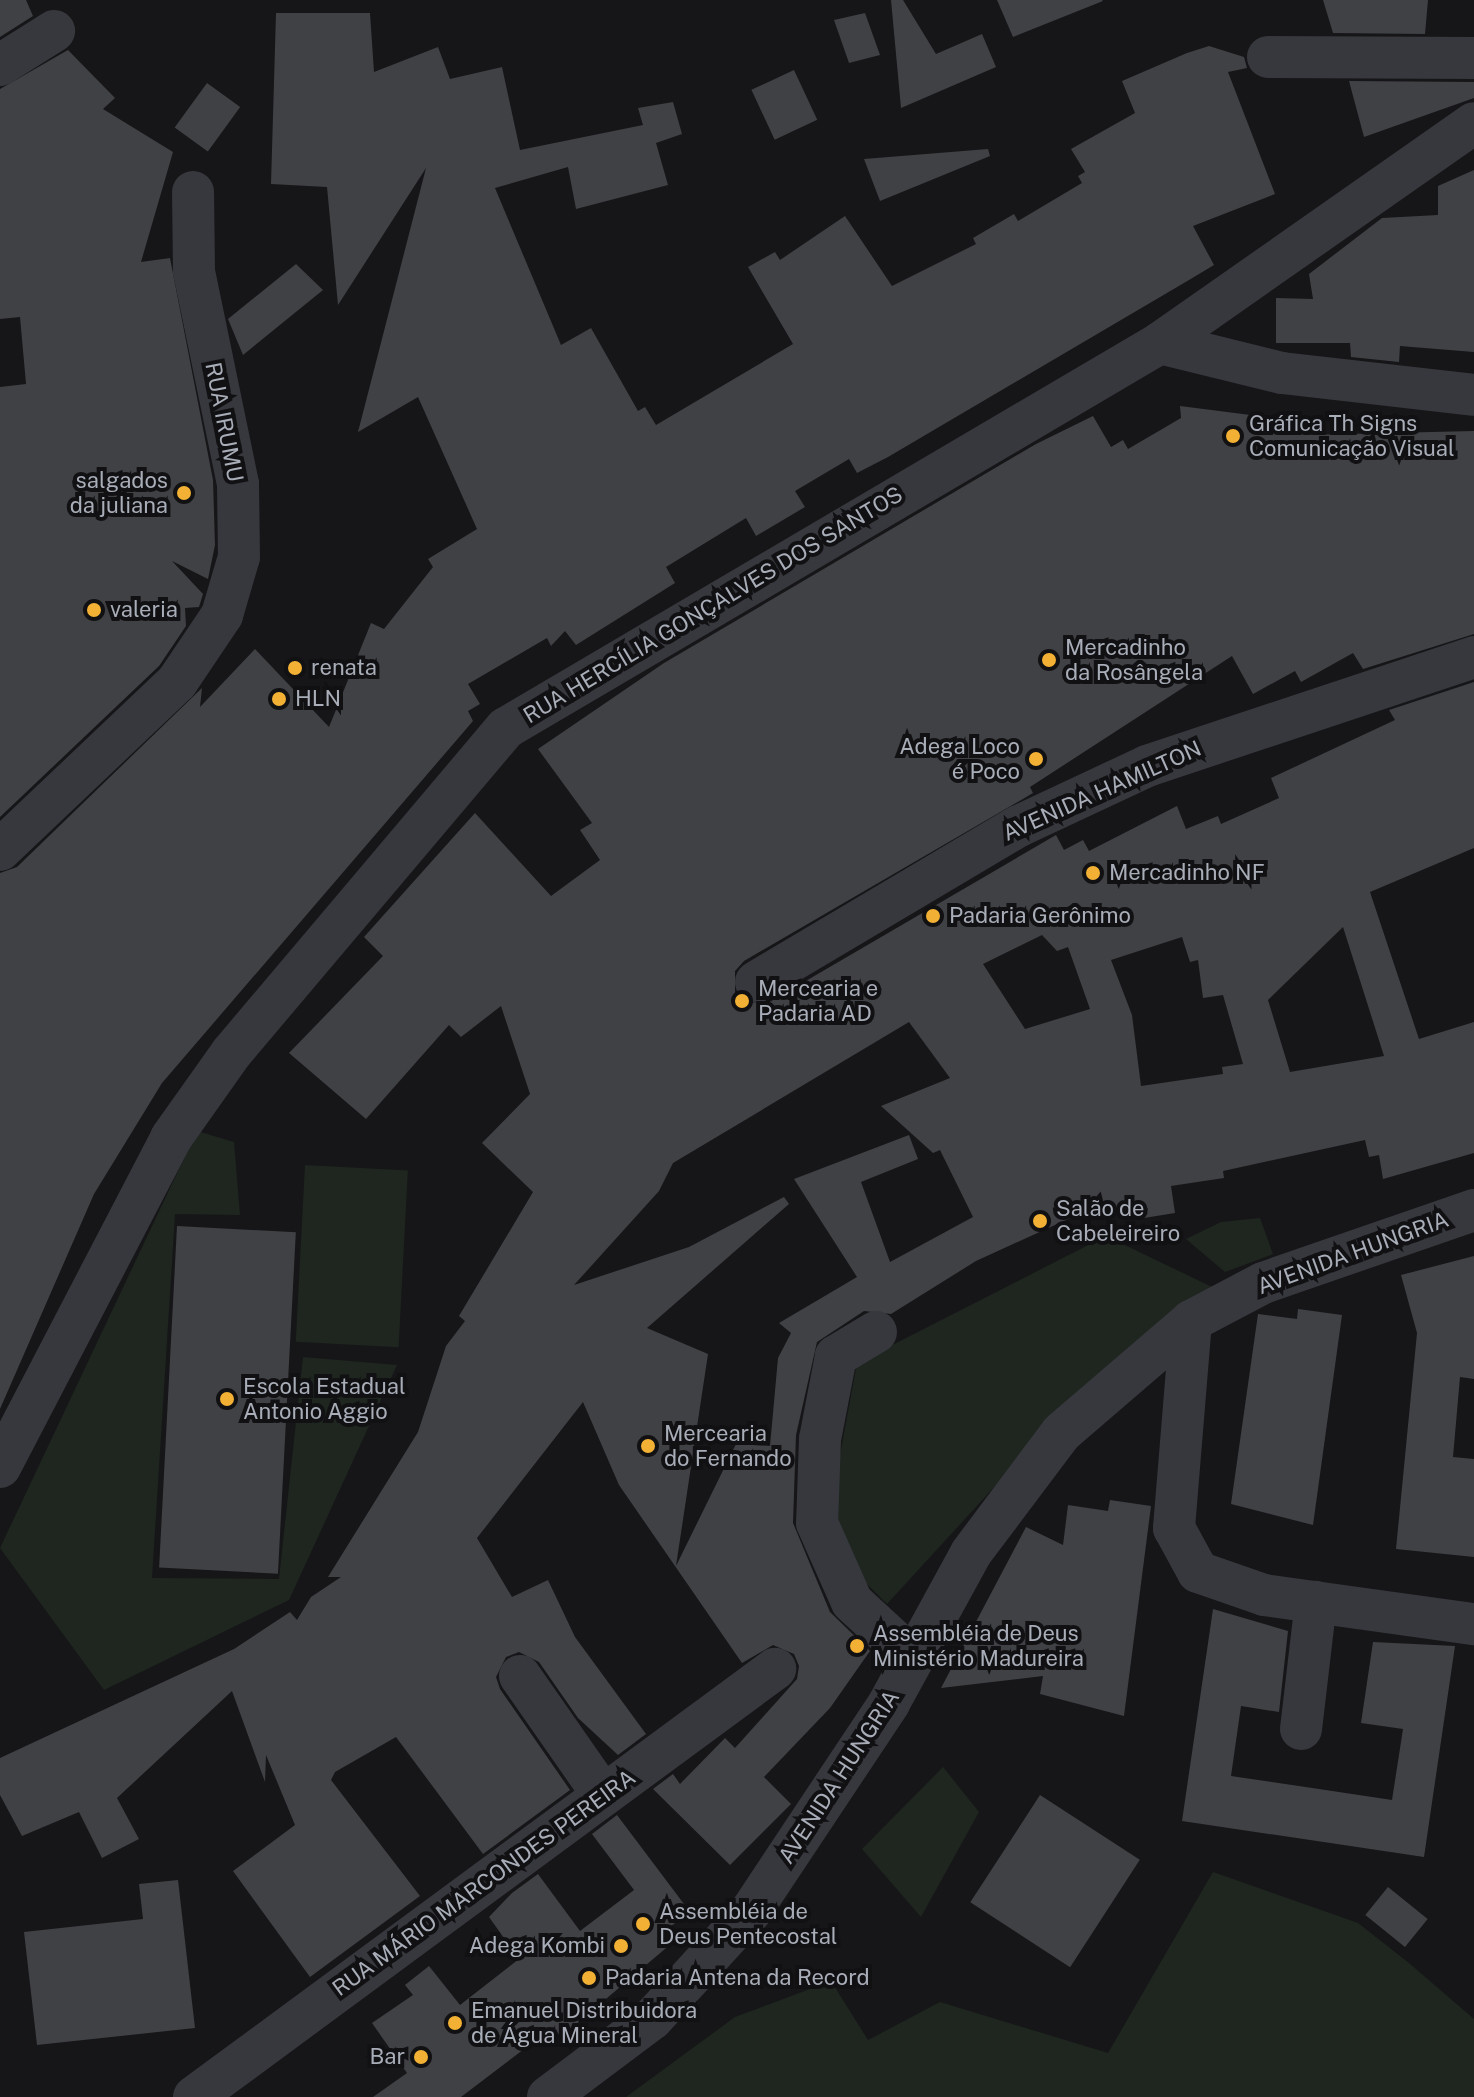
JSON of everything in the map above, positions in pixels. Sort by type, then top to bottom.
[{"type":"street","points":[[0,65],[54,31]]},
{"type":"street","points":[[1268,57],[1474,58]]},
{"type":"street","name":"RUA HERCÍLIA GONÇALVES DOS SANTOS","points":[[0,1467],[171,1138],[232,1052],[483,750],[552,697],[1160,343],[1474,123]]},
{"type":"street","name":"RUA IRUMU","points":[[0,850],[177,682],[226,600],[239,557],[238,484],[194,271],[193,192]]},
{"type":"street","points":[[1160,343],[1282,373],[1474,395]]},
{"type":"street","name":"AVENIDA HAMILTON","points":[[756,982],[1019,826],[1147,766],[1474,657]]},
{"type":"street","name":"AVENIDA HUNGRIA","points":[[548,2097],[705,1969],[828,1800],[1011,1491],[1061,1433],[1191,1321],[1263,1283],[1474,1210]]},
{"type":"street","points":[[1191,1321],[1174,1528],[1184,1553],[1198,1572],[1225,1585],[1316,1602],[1474,1624]]},
{"type":"street","points":[[876,1332],[836,1356],[820,1439],[817,1523],[852,1602],[913,1658]]},
{"type":"street","points":[[1301,1729],[1316,1602]]},
{"type":"street","name":"RUA MÁRIO MARCONDES PEREIRA","points":[[194,2097],[775,1669]]},
{"type":"street","points":[[520,1676],[603,1795]]},
{"type":"shaded area","points":[[197,1131],[234,1142],[240,1215],[175,1214],[152,1578],[279,1579],[303,1357],[397,1365],[289,1600],[104,1690],[0,1548]]},
{"type":"shaded area","points":[[305,1165],[408,1170],[399,1347],[296,1342]]},
{"type":"shaded area","points":[[1260,1218],[1273,1254],[1225,1272],[1186,1239],[1221,1222]]},
{"type":"shaded area","points":[[1106,1236],[1212,1287],[1052,1424],[887,1604],[859,1576],[831,1504],[857,1363]]},
{"type":"shaded area","points":[[943,1767],[979,1812],[921,1917],[862,1849]]},
{"type":"shaded area","points":[[1213,1872],[1358,1923],[1474,2019],[1474,2097],[626,2097],[735,2017],[831,1981],[868,2040],[940,2002],[1108,2053]]},
{"type":"building","points":[[0,0],[26,0],[33,16],[0,37]]},
{"type":"building","points":[[891,0],[903,0],[936,54],[982,34],[996,67],[901,108]]},
{"type":"building","points":[[997,0],[1102,0],[1103,1],[1013,37]]},
{"type":"building","points":[[1323,0],[1428,0],[1425,34],[1333,33]]},
{"type":"building","points":[[276,13],[370,13],[374,72],[438,47],[450,79],[502,67],[520,150],[643,125],[638,108],[673,102],[682,134],[656,143],[668,185],[576,209],[568,167],[495,188],[561,345],[591,328],[638,411],[645,407],[656,425],[793,344],[748,267],[775,252],[780,260],[845,216],[892,286],[976,244],[973,238],[1014,214],[1018,221],[1082,183],[1078,176],[1085,172],[1071,149],[1135,113],[1122,81],[1187,53],[1209,46],[1244,57],[1247,68],[1228,72],[1275,194],[1193,226],[1214,265],[888,457],[857,473],[849,459],[795,491],[805,507],[756,536],[746,518],[666,567],[675,583],[576,645],[565,631],[551,646],[547,638],[468,684],[480,704],[468,711],[473,721],[162,1083],[94,1194],[0,1409],[0,873],[17,867],[202,688],[200,707],[255,649],[329,727],[371,623],[384,629],[433,567],[428,559],[477,529],[418,397],[358,432],[426,168],[338,305],[327,187],[271,184]]},
{"type":"building","points":[[865,13],[880,55],[849,63],[834,20]]},
{"type":"building","points":[[68,50],[115,98],[103,109],[173,152],[141,262],[170,258],[213,480],[215,545],[208,579],[172,561],[203,594],[199,607],[185,608],[186,626],[159,666],[0,817],[0,387],[26,384],[20,317],[0,319],[0,89]]},
{"type":"building","points":[[794,70],[817,120],[775,140],[751,90]]},
{"type":"building","points":[[1349,81],[1474,82],[1474,98],[1364,137]]},
{"type":"building","points":[[207,83],[240,107],[208,152],[175,127]]},
{"type":"building","points":[[988,149],[990,156],[880,201],[864,159]]},
{"type":"building","points":[[1474,170],[1474,352],[1400,346],[1399,362],[1351,357],[1350,343],[1276,343],[1276,298],[1313,299],[1309,274],[1382,218],[1438,215],[1438,186]]},
{"type":"building","points":[[296,264],[323,290],[243,355],[228,319]]},
{"type":"building","points":[[1180,406],[1305,422],[1305,435],[1474,431],[1474,634],[1363,669],[1353,653],[1301,682],[1295,671],[1253,694],[1232,656],[1030,787],[1033,793],[744,961],[735,971],[735,994],[745,1003],[768,1003],[1056,835],[1064,850],[1083,840],[1089,851],[1177,806],[1186,829],[1218,816],[1221,824],[1279,798],[1271,778],[1395,720],[1389,710],[1474,682],[1474,848],[1370,892],[1419,1039],[1474,1022],[1474,1153],[1383,1179],[1379,1155],[1369,1157],[1365,1140],[1223,1171],[1224,1178],[1171,1186],[1175,1213],[1144,1218],[1142,1206],[1077,1215],[976,1261],[891,1314],[864,1311],[817,1342],[796,1435],[793,1523],[830,1612],[870,1651],[830,1708],[764,1777],[791,1804],[730,1865],[653,1789],[673,1774],[680,1784],[725,1738],[735,1748],[797,1679],[799,1666],[794,1654],[773,1645],[742,1663],[619,1485],[583,1402],[477,1538],[512,1597],[548,1580],[575,1637],[646,1734],[618,1755],[578,1718],[539,1662],[519,1652],[506,1657],[496,1677],[500,1689],[570,1790],[483,1854],[396,1737],[335,1772],[331,1780],[420,1896],[310,1977],[233,1871],[295,1825],[266,1755],[265,1782],[232,1691],[117,1798],[139,1839],[102,1858],[79,1812],[22,1836],[0,1795],[0,1758],[234,1649],[290,1612],[297,1620],[311,1597],[341,1577],[328,1577],[418,1432],[446,1346],[465,1321],[459,1316],[533,1192],[482,1143],[530,1094],[501,1006],[461,1037],[449,1025],[366,1119],[289,1053],[383,956],[364,937],[475,813],[551,896],[600,860],[580,830],[592,823],[538,749],[664,663],[1036,444],[1093,416],[1111,447],[1123,440],[1128,449],[1181,418]],"holes":[[[1343,927],[1384,1056],[1290,1072],[1268,1000]],[[1042,935],[1057,951],[1068,947],[1090,1009],[1025,1029],[983,964]],[[1182,937],[1190,962],[1198,960],[1203,998],[1223,995],[1243,1064],[1222,1067],[1223,1074],[1141,1086],[1132,1015],[1111,960]],[[909,1022],[950,1078],[881,1106],[933,1153],[940,1150],[973,1217],[890,1262],[861,1182],[918,1159],[909,1135],[794,1179],[857,1277],[779,1323],[791,1333],[778,1358],[770,1446],[736,1444],[676,1566],[708,1354],[647,1328],[789,1204],[784,1197],[689,1247],[574,1285],[659,1191],[673,1163]]]},
{"type":"building","name":"Escola Estadual Antonio Aggio","points":[[177,1226],[296,1232],[278,1574],[159,1568]]},
{"type":"building","points":[[1474,1256],[1474,1379],[1460,1377],[1453,1457],[1474,1459],[1474,1557],[1396,1549],[1417,1333],[1401,1275]]},
{"type":"building","points":[[1298,1309],[1342,1315],[1313,1525],[1231,1504],[1258,1314],[1297,1319]]},
{"type":"building","points":[[1110,1500],[1151,1506],[1124,1716],[1040,1694],[1043,1676],[941,1688],[1026,1527],[1063,1545],[1068,1505],[1108,1511]]},
{"type":"building","points":[[1213,1609],[1288,1631],[1279,1712],[1241,1706],[1231,1776],[1392,1800],[1403,1729],[1361,1723],[1373,1642],[1455,1646],[1424,1857],[1182,1821]]},
{"type":"building","points":[[1040,1795],[1140,1860],[1070,1967],[970,1902]]},
{"type":"building","points":[[617,1815],[690,1912],[663,1932],[672,1943],[561,2037],[553,2027],[461,2097],[373,2097],[407,2073],[372,2023],[413,1995],[405,1985],[429,1966],[460,2005],[519,1959],[489,1917],[512,1893],[538,1874],[580,1931],[634,1890],[592,1834]]},
{"type":"building","points":[[178,1880],[195,2028],[37,2045],[24,1932],[143,1919],[139,1884]]},
{"type":"building","points":[[1388,1887],[1428,1919],[1405,1947],[1365,1915]]},
{"type":"place","name":"Gráfica Th Signs Comunicação Visual","points":[[1233,436]]},
{"type":"place","name":"salgados da juliana","points":[[184,493]]},
{"type":"place","name":"valeria","points":[[94,610]]},
{"type":"place","name":"Mercadinho da Rosângela","points":[[1049,660]]},
{"type":"place","name":"renata","points":[[295,668]]},
{"type":"place","name":"HLN","points":[[279,699]]},
{"type":"place","name":"Adega Loco é Poco","points":[[1036,759]]},
{"type":"place","name":"Mercadinho NF","points":[[1093,873]]},
{"type":"place","name":"Padaria Gerônimo","points":[[933,916]]},
{"type":"place","name":"Mercearia e Padaria AD","points":[[742,1001]]},
{"type":"place","name":"Salão de Cabeleireiro","points":[[1040,1221]]},
{"type":"place","name":"Escola Estadual Antonio Aggio","points":[[227,1399]]},
{"type":"place","name":"Mercearia do Fernando","points":[[648,1446]]},
{"type":"place","name":"Assembléia de Deus Ministério Madureira","points":[[857,1646]]},
{"type":"place","name":"Assembléia de Deus Pentecostal","points":[[643,1924]]},
{"type":"place","name":"Adega Kombi","points":[[621,1946]]},
{"type":"place","name":"Padaria Antena da Record","points":[[589,1978]]},
{"type":"place","name":"Emanuel Distribuidora de Água Mineral","points":[[455,2023]]},
{"type":"place","name":"Bar","points":[[421,2057]]}]
